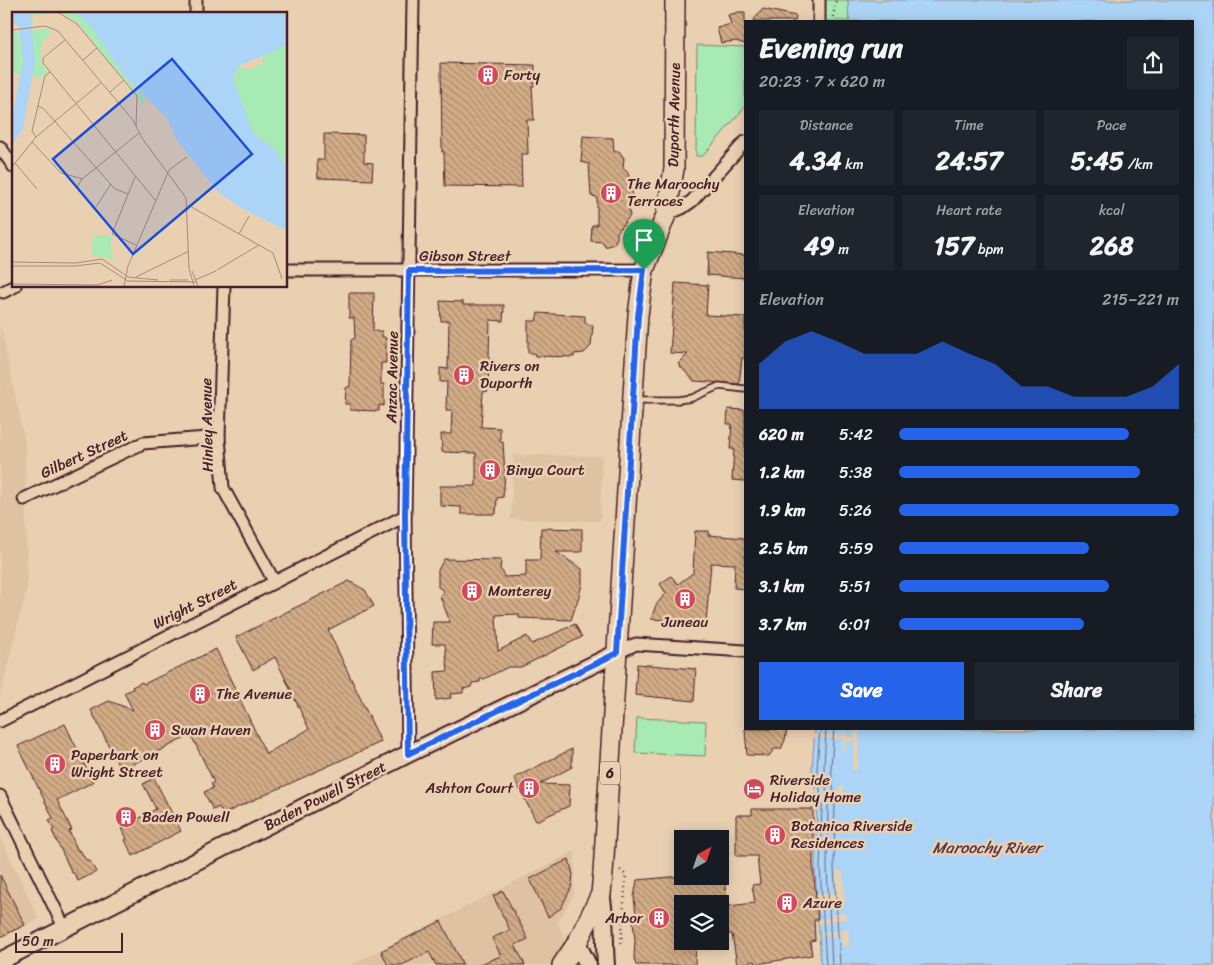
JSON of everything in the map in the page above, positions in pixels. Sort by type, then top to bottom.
[{"type":"main road","name":"Duporth Avenue","points":[[577,943],[601,894],[638,316],[644,270],[666,215],[674,169],[675,0]]},
{"type":"main road","name":"6","points":[[562,965],[577,943]]},
{"type":"street","name":"Anzac Avenue","points":[[408,754],[405,516],[413,0]]},
{"type":"street","points":[[818,20],[819,0]]},
{"type":"street","points":[[666,215],[692,201],[744,143]]},
{"type":"street","points":[[0,147],[12,164]]},
{"type":"street","name":"Gibson Street","points":[[288,270],[644,270]]},
{"type":"street","points":[[3,292],[12,288]]},
{"type":"street","name":"Hinley Avenue","points":[[224,288],[219,437],[223,488],[274,581]]},
{"type":"street","name":"Gilbert Street","points":[[24,499],[143,443],[219,437]]},
{"type":"street","name":"Wright Street","points":[[0,721],[405,516]]},
{"type":"street","name":"Baden Powell Street","points":[[0,961],[408,754],[636,644],[744,651]]},
{"type":"street","points":[[0,796],[64,927]]},
{"type":"street","points":[[601,894],[605,911],[606,965]]},
{"type":"street","points":[[577,943],[588,965]]},
{"type":"lane","points":[[632,400],[678,400],[692,398],[719,386],[744,388]]},
{"type":"path","points":[[832,20],[836,0]]},
{"type":"path","points":[[620,870],[626,875],[621,948]]},
{"type":"shaded area","points":[[0,323],[25,443],[27,587],[0,696]]},
{"type":"shaded area","points":[[513,455],[602,456],[600,521],[511,519]]},
{"type":"shaded area","points":[[0,837],[39,919],[0,939]]},
{"type":"shaded area","points":[[575,851],[574,894],[558,922],[573,965],[351,965]]},
{"type":"green space","points":[[824,0],[848,0],[849,20],[824,20]]},
{"type":"green space","points":[[697,45],[744,47],[744,108],[703,156],[696,156]]},
{"type":"green space","points":[[637,718],[706,721],[705,756],[635,753]]},
{"type":"water","name":"Maroochy River","points":[[848,0],[1214,0],[1214,965],[821,965],[815,868],[817,804],[812,768],[815,730],[1194,730],[1194,20],[849,20]]},
{"type":"pier","points":[[843,730],[845,730],[845,736],[854,737],[855,730],[860,730],[857,770],[852,770],[854,741],[846,741],[845,751],[843,751],[843,739],[812,737],[812,734],[842,735]]},
{"type":"pier","points":[[839,787],[844,787],[843,800],[838,799],[838,794],[814,792],[814,790],[839,791]]},
{"type":"pier","points":[[836,871],[843,871],[845,905],[838,905],[838,900],[815,901],[814,894],[837,893]]},
{"type":"pier","points":[[845,913],[846,919],[819,924],[818,920],[832,918],[832,915]]},
{"type":"pier","points":[[842,929],[848,929],[849,946],[842,946],[841,936],[821,936],[822,932],[841,932]]},
{"type":"building","points":[[763,9],[796,16],[795,20],[754,20]]},
{"type":"building","points":[[745,12],[744,44],[736,41],[721,43],[717,28],[731,24],[728,15]]},
{"type":"building","points":[[441,63],[535,65],[534,86],[532,86],[534,120],[527,120],[528,154],[521,154],[522,187],[445,186],[444,152],[442,152]]},
{"type":"building","points":[[324,134],[364,135],[364,162],[373,163],[372,180],[318,178],[317,160],[324,160]]},
{"type":"building","name":"The Maroochy Terraces","points":[[583,136],[613,138],[614,152],[619,151],[624,158],[623,168],[628,173],[632,189],[633,202],[628,204],[630,216],[617,232],[614,244],[605,247],[603,242],[591,241],[592,225],[597,225],[597,197],[591,196],[589,164],[581,162]]},
{"type":"building","points":[[708,252],[744,255],[744,278],[707,275]]},
{"type":"building","points":[[675,283],[708,285],[706,315],[744,317],[744,358],[742,358],[739,384],[694,381],[678,364],[688,354],[670,353]]},
{"type":"building","points":[[349,293],[374,293],[373,331],[382,331],[382,336],[386,338],[386,363],[381,363],[381,384],[384,384],[384,406],[379,405],[379,411],[350,410],[350,404],[345,404],[346,388],[350,386],[351,340],[355,338],[354,318],[349,318]]},
{"type":"building","points":[[440,301],[463,302],[463,305],[504,305],[503,321],[490,320],[488,391],[483,392],[481,427],[500,428],[500,442],[503,442],[505,475],[503,497],[497,498],[496,514],[461,514],[461,507],[440,506],[440,486],[476,486],[476,453],[442,452],[441,434],[451,434],[452,410],[446,410],[447,382],[440,382],[440,368],[448,369],[449,321],[441,321]]},
{"type":"building","name":"Rivers on Duporth","points":[[538,313],[585,316],[585,323],[593,325],[591,346],[584,353],[574,354],[574,357],[535,356],[534,353],[528,353],[528,321],[536,321]]},
{"type":"building","points":[[728,409],[744,410],[744,481],[732,480],[734,449],[730,449],[732,424],[727,424]]},
{"type":"building","points":[[541,528],[582,529],[582,552],[556,552],[582,569],[582,584],[571,620],[519,618],[519,614],[496,615],[498,651],[527,636],[532,644],[575,624],[582,637],[521,667],[508,667],[484,679],[480,679],[480,682],[472,683],[471,687],[463,689],[463,693],[450,694],[451,698],[436,700],[435,672],[448,671],[445,644],[432,644],[433,622],[450,622],[440,596],[444,591],[438,587],[438,570],[444,559],[501,560],[500,570],[503,572],[504,577],[526,576],[526,560],[540,560]]},
{"type":"building","points":[[695,531],[709,531],[708,535],[744,538],[744,589],[734,588],[735,564],[711,563],[706,623],[651,619],[656,605],[666,593],[660,584],[671,576],[678,584],[693,573]]},
{"type":"building","name":"The Avenue","points":[[349,581],[365,590],[374,606],[328,630],[381,742],[223,814],[219,807],[213,810],[204,792],[213,788],[211,784],[214,782],[191,735],[121,770],[91,710],[109,701],[133,710],[124,693],[133,689],[132,687],[142,682],[144,684],[216,649],[266,754],[309,729],[275,657],[253,670],[236,637]]},
{"type":"building","points":[[637,664],[696,669],[694,701],[635,695]]},
{"type":"building","name":"Paperbark on Wright Street","points":[[65,724],[93,782],[57,800],[72,830],[69,831],[78,851],[80,850],[86,860],[90,861],[96,872],[78,881],[74,873],[72,873],[52,831],[54,830],[49,820],[53,818],[18,746]]},
{"type":"building","points":[[745,730],[787,730],[781,749],[774,749],[769,756],[747,755]]},
{"type":"building","name":"Ashton Court","points":[[572,749],[572,767],[540,784],[570,785],[569,806],[536,821],[514,778]]},
{"type":"building","name":"Baden Powell","points":[[154,778],[181,831],[133,856],[125,840],[127,839],[122,828],[156,809],[143,784]]},
{"type":"building","points":[[752,809],[813,809],[813,866],[818,920],[814,920],[815,940],[810,941],[812,955],[756,964],[755,961],[737,965],[732,934],[729,934],[729,906],[755,903],[752,885],[760,884],[757,856],[736,856],[736,815],[752,815]]},
{"type":"building","points":[[569,859],[573,875],[571,888],[561,908],[548,917],[530,879]]},
{"type":"building","points":[[0,875],[25,925],[0,937]]},
{"type":"building","name":"Arbor","points":[[674,877],[674,885],[725,885],[726,895],[674,895],[674,950],[696,950],[695,965],[636,965],[634,959],[635,940],[633,922],[636,914],[634,897],[637,880]]},
{"type":"building","points":[[503,891],[528,939],[515,945],[525,965],[480,965],[501,956],[492,938],[510,930],[493,896]]},
{"type":"building","points":[[441,921],[463,965],[436,965],[429,952],[402,965],[388,965],[381,951]]},
{"type":"place","name":"Forty","points":[[488,75]]},
{"type":"place","name":"The Maroochy Terraces","points":[[611,193]]},
{"type":"place","name":"Rivers on Duporth","points":[[464,375]]},
{"type":"place","name":"Binya Court","points":[[490,470]]},
{"type":"place","name":"Monterey","points":[[472,591]]},
{"type":"place","name":"Juneau","points":[[685,599]]},
{"type":"place","name":"The Avenue","points":[[200,694]]},
{"type":"place","name":"Swan Haven","points":[[155,730]]},
{"type":"place","name":"Paperbark on Wright Street","points":[[55,764]]},
{"type":"place","name":"Ashton Court","points":[[529,788]]},
{"type":"place","name":"Riverside Holiday Home","points":[[754,789]]},
{"type":"place","name":"Baden Powell","points":[[126,817]]},
{"type":"place","name":"Botanica Riverside Residences","points":[[775,835]]},
{"type":"place","name":"Azure","points":[[787,903]]},
{"type":"place","name":"Arbor","points":[[659,918]]},
{"type":"route","points":[[644,270],[638,316],[617,653],[408,754],[405,516],[409,271],[644,270]]}]
